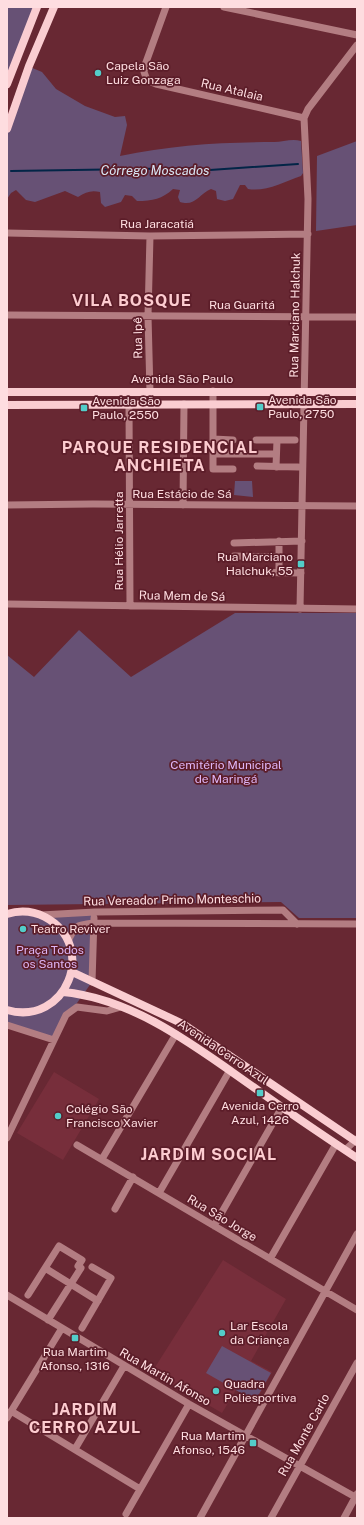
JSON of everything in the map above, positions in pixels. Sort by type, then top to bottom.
[{"type":"main road","points":[[7,84],[37,7]]},
{"type":"main road","points":[[7,129],[29,66],[54,7]]},
{"type":"main road","name":"Avenida São Paulo","points":[[7,392],[357,392]]},
{"type":"main road","name":"Avenida São Paulo","points":[[7,405],[357,404]]},
{"type":"main road","points":[[7,1010],[15,1012],[35,1012],[54,1002],[63,992],[72,972],[73,955],[68,941],[57,925],[41,915],[28,912],[10,913]]},
{"type":"main road","name":"Avenida Cerro Azul","points":[[72,972],[183,1024],[356,1140]]},
{"type":"main road","name":"Avenida Cerro Azul","points":[[63,992],[91,997],[121,1007],[176,1034],[336,1144],[356,1156]]},
{"type":"main road","points":[[151,1021],[156,1012]]},
{"type":"street","name":"Rua Atalaia","points":[[166,7],[144,72],[148,80],[156,84],[304,118]]},
{"type":"street","points":[[224,7],[357,35]]},
{"type":"street","points":[[304,118],[308,109],[357,45]]},
{"type":"street","name":"Rua Marciano Halchuk","points":[[300,609],[305,392],[305,316],[308,234],[308,184],[304,118]]},
{"type":"street","name":"Rua Jaracatiá","points":[[7,233],[150,236],[308,234]]},
{"type":"street","name":"Rua Ipê","points":[[150,236],[148,316],[150,392]]},
{"type":"street","name":"Rua Guaritá","points":[[7,315],[357,317]]},
{"type":"street","points":[[212,391],[213,469],[233,469]]},
{"type":"street","name":"Rua Hélio Jarretta","points":[[129,404],[130,606]]},
{"type":"street","points":[[183,505],[184,404]]},
{"type":"street","points":[[213,439],[233,440]]},
{"type":"street","points":[[256,440],[295,440]]},
{"type":"street","points":[[276,467],[277,440]]},
{"type":"street","points":[[213,454],[276,454]]},
{"type":"street","points":[[257,466],[298,467]]},
{"type":"street","name":"Rua Estácio de Sá","points":[[7,505],[357,506]]},
{"type":"street","points":[[279,541],[279,572]]},
{"type":"street","points":[[234,543],[302,541]]},
{"type":"street","points":[[234,556],[278,557]]},
{"type":"street","points":[[237,572],[301,573]]},
{"type":"street","name":"Rua Mem de Sá","points":[[7,604],[357,609]]},
{"type":"street","name":"Rua Vereador Primo Monteschio","points":[[41,915],[95,912],[284,910],[297,924]]},
{"type":"street","points":[[92,982],[95,912]]},
{"type":"street","name":"Rua Vereador Primo Monteschio","points":[[68,941],[74,928],[79,925],[94,922],[357,924]]},
{"type":"street","points":[[7,1138],[66,1016],[77,1007],[107,1011],[121,1007]]},
{"type":"street","points":[[7,1025],[54,1040]]},
{"type":"street","points":[[102,1159],[176,1034]]},
{"type":"street","points":[[159,1193],[230,1070]]},
{"type":"street","points":[[214,1226],[282,1107]]},
{"type":"street","points":[[345,1150],[356,1140]]},
{"type":"street","name":"Rua São Jorge","points":[[77,1144],[270,1260],[357,1310]]},
{"type":"street","points":[[270,1260],[336,1144]]},
{"type":"street","points":[[115,1210],[133,1177]]},
{"type":"street","points":[[200,1518],[357,1234]]},
{"type":"street","points":[[28,1295],[59,1246],[82,1260],[78,1266],[81,1268],[48,1320]]},
{"type":"street","points":[[82,1328],[111,1278],[92,1267]]},
{"type":"street","points":[[45,1268],[98,1301]]},
{"type":"street","name":"Rua Martin Afonso","points":[[7,1294],[189,1404],[299,1467],[356,1496]]},
{"type":"street","points":[[7,1418],[62,1328]]},
{"type":"street","name":"Rua Monte Carlo","points":[[271,1518],[357,1363]]},
{"type":"street","points":[[75,1450],[124,1366]]},
{"type":"street","points":[[126,1514],[189,1404]]},
{"type":"street","points":[[11,1411],[140,1489]]},
{"type":"street","points":[[344,1518],[356,1496]]},
{"type":"shaded area","name":"Colégio São Francisco Xavier","points":[[54,1072],[99,1099],[63,1160],[17,1133]]},
{"type":"shaded area","name":"Lar Escola da Criança","points":[[223,1260],[286,1299],[251,1361],[272,1372],[256,1401],[236,1390],[222,1413],[152,1372]]},
{"type":"green space","points":[[7,7],[35,7],[7,82]]},
{"type":"green space","points":[[30,67],[42,72],[56,89],[85,106],[115,117],[125,116],[127,125],[120,156],[158,149],[197,145],[298,140],[301,141],[303,173],[301,176],[268,188],[255,190],[248,189],[245,185],[240,185],[233,199],[225,201],[217,199],[216,191],[211,189],[189,203],[180,202],[178,197],[180,190],[173,189],[157,199],[148,201],[137,201],[132,196],[125,195],[121,202],[105,207],[101,203],[100,192],[97,191],[89,192],[78,197],[65,191],[35,202],[26,200],[16,190],[11,193],[7,199],[7,134]]},
{"type":"green space","points":[[357,141],[357,225],[316,231],[317,156]]},
{"type":"green space","points":[[235,481],[252,481],[253,497],[234,495]]},
{"type":"green space","name":"Cemitério Municipal de Maringá","points":[[235,613],[357,613],[357,918],[299,918],[281,902],[7,905],[7,655],[34,677],[79,630],[131,677]]},
{"type":"green space","name":"Praça Todos os Santos","points":[[95,912],[92,982],[72,1010],[54,1040],[7,1025],[7,914]]},
{"type":"green space","points":[[222,1346],[271,1373],[255,1401],[206,1373]]},
{"type":"waterway","name":"Córrego Moscados","points":[[11,171],[200,168],[210,170],[298,164]]},
{"type":"place","name":"Capela São Luiz Gonzaga","points":[[98,73]]},
{"type":"place","name":"Avenida São Paulo, 2750","points":[[260,407]]},
{"type":"place","name":"Avenida São Paulo, 2550","points":[[84,408]]},
{"type":"place","name":"Rua Marciano Halchuk, 55","points":[[301,564]]},
{"type":"place","name":"Teatro Reviver","points":[[23,929]]},
{"type":"place","name":"Avenida Cerro Azul, 1426","points":[[260,1093]]},
{"type":"place","name":"Colégio São Francisco Xavier","points":[[58,1116]]},
{"type":"place","name":"Lar Escola da Criança","points":[[222,1333]]},
{"type":"place","name":"Rua Martim Afonso, 1316","points":[[75,1338]]},
{"type":"place","name":"Quadra Poliesportiva","points":[[216,1391]]},
{"type":"place","name":"Rua Martim Afonso, 1546","points":[[253,1443]]},
{"type":"district","name":"VILA BOSQUE","points":[[132,300]]},
{"type":"district","name":"PARQUE RESIDENCIAL ANCHIETA","points":[[160,456]]},
{"type":"district","name":"JARDIM SOCIAL","points":[[209,1154]]},
{"type":"district","name":"JARDIM CERRO AZUL","points":[[85,1418]]}]
